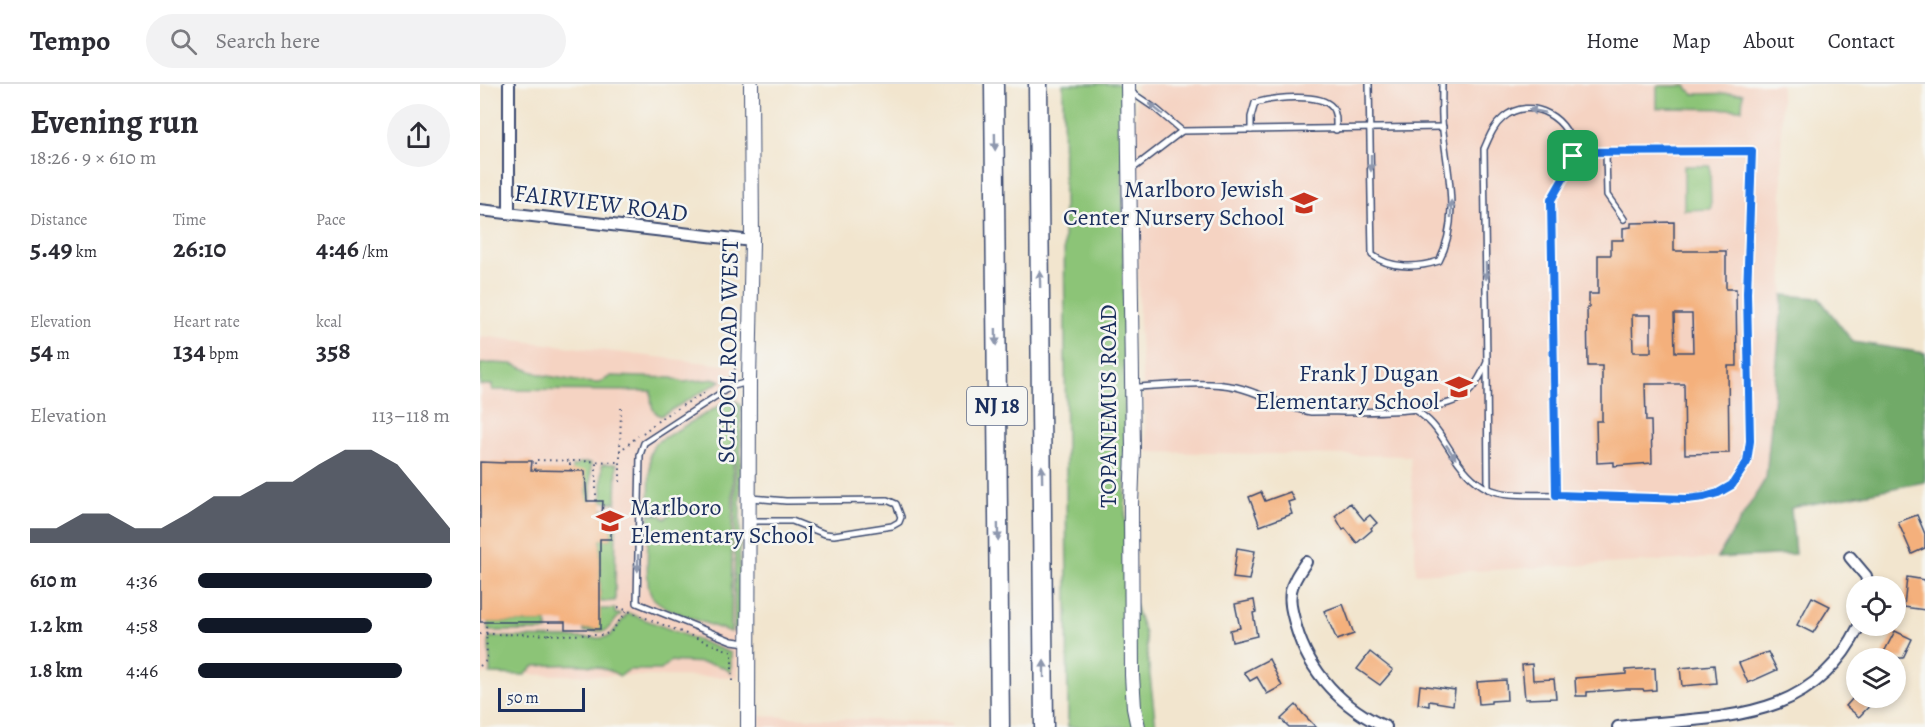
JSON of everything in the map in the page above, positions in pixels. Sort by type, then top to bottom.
[{"type":"highway","name":"NJ 18","points":[[994,84],[1000,727]]},
{"type":"highway","name":"NJ 18","points":[[1038,84],[1044,727]]},
{"type":"street","points":[[509,84],[509,213]]},
{"type":"street","name":"SCHOOL ROAD WEST","points":[[748,727],[751,84]]},
{"type":"street","name":"TOPANEMUS ROAD","points":[[1128,87],[1132,387],[1132,675],[1138,727]]},
{"type":"street","name":"FAIRVIEW ROAD","points":[[480,210],[752,241]]},
{"type":"street","points":[[1850,557],[1866,576]]},
{"type":"street","points":[[1306,562],[1295,579],[1291,593],[1292,612],[1303,648],[1318,674],[1334,692],[1356,711],[1386,727]]},
{"type":"street","points":[[1618,727],[1749,715],[1780,705],[1809,688],[1828,672],[1844,653],[1854,636]]},
{"type":"lane","points":[[1369,84],[1372,255],[1383,263],[1398,266],[1426,265],[1439,261],[1450,233],[1451,201],[1443,127],[1442,84]]},
{"type":"lane","points":[[1128,87],[1182,131]]},
{"type":"lane","points":[[1251,130],[1251,117],[1255,103],[1266,100],[1314,98],[1327,102],[1334,109],[1336,129]]},
{"type":"lane","points":[[1488,489],[1484,149],[1491,132],[1503,117],[1517,110],[1535,109],[1550,114],[1564,125],[1571,140],[1573,152],[1567,172],[1551,200],[1556,495]]},
{"type":"lane","points":[[1129,172],[1182,131],[1443,127]]},
{"type":"lane","points":[[1413,410],[1426,417],[1435,426],[1464,471],[1477,484],[1497,493],[1687,499],[1704,497],[1718,493],[1732,485],[1747,462],[1750,441],[1747,293],[1752,151],[1573,152]]},
{"type":"lane","points":[[1606,152],[1607,195],[1624,219]]},
{"type":"lane","points":[[1132,387],[1213,384],[1239,388],[1297,410],[1311,412],[1413,410],[1451,402],[1464,396],[1480,377],[1487,362]]},
{"type":"lane","points":[[748,643],[732,641],[637,603],[639,455],[644,443],[730,387],[749,381]]},
{"type":"lane","points":[[749,498],[786,501],[887,500],[896,504],[901,517],[899,522],[892,526],[834,534],[825,534],[792,521],[749,521]]},
{"type":"path","points":[[620,451],[621,408]]},
{"type":"path","points":[[535,470],[535,460],[620,462]]},
{"type":"path","points":[[570,460],[570,471]]},
{"type":"path","points":[[596,460],[596,501]]},
{"type":"path","points":[[638,514],[665,514]]},
{"type":"path","points":[[618,607],[732,652],[732,683]]},
{"type":"path","points":[[480,634],[603,635],[611,632],[627,611]]},
{"type":"path","points":[[480,666],[487,660],[486,621]]},
{"type":"path","points":[[549,622],[549,635]]},
{"type":"path","points":[[583,629],[583,635]]},
{"type":"shaded area","name":"Frank J Dugan Elementary School","points":[[1136,84],[1781,84],[1783,295],[1766,478],[1717,558],[1416,574],[1410,456],[1147,452],[1139,321]]},
{"type":"shaded area","name":"Marlboro Elementary School","points":[[480,336],[740,367],[738,677],[480,674]]},
{"type":"shaded area","points":[[760,716],[952,723],[952,727],[760,727]]},
{"type":"green space","points":[[1063,84],[1122,84],[1126,580],[1145,634],[1156,727],[1068,727]]},
{"type":"green space","points":[[1657,86],[1686,86],[1693,94],[1743,93],[1742,109],[1657,108]]},
{"type":"green space","points":[[1684,166],[1710,166],[1711,209],[1684,210]]},
{"type":"green space","points":[[1783,295],[1819,298],[1853,342],[1925,353],[1925,482],[1791,508],[1795,554],[1717,558],[1766,478]]},
{"type":"green space","points":[[480,364],[512,364],[542,375],[582,382],[599,383],[611,376],[672,378],[683,382],[716,379],[721,381],[661,416],[653,408],[651,391],[492,390],[492,385],[480,385]]},
{"type":"green space","points":[[731,399],[734,401],[731,632],[675,612],[656,601],[649,589],[647,568],[649,515],[660,515],[665,519],[670,514],[666,509],[659,513],[649,513],[650,454],[655,443]]},
{"type":"green space","points":[[736,401],[741,405],[739,627],[734,632]]},
{"type":"green space","points":[[579,463],[591,463],[591,501],[587,502],[587,482],[572,471],[572,466]]},
{"type":"green space","points":[[602,464],[617,464],[616,503],[602,501]]},
{"type":"green space","points":[[603,509],[616,510],[615,601],[600,602],[600,539],[611,539],[611,524],[608,523],[608,516],[601,515]]},
{"type":"green space","points":[[600,609],[615,609],[615,614],[621,614],[606,631],[584,632],[584,629],[599,629]]},
{"type":"green space","points":[[628,613],[731,653],[731,673],[711,664],[671,661],[661,670],[629,670],[620,676],[599,668],[578,665],[534,666],[525,675],[490,674],[490,637],[601,638],[610,636]]},
{"type":"green space","points":[[488,622],[547,622],[547,631],[488,631]]},
{"type":"building","points":[[1674,222],[1674,251],[1726,251],[1726,289],[1736,289],[1737,366],[1728,366],[1729,453],[1685,454],[1684,384],[1645,384],[1646,421],[1651,421],[1652,463],[1614,466],[1614,462],[1597,463],[1596,421],[1602,421],[1602,366],[1588,366],[1587,308],[1589,308],[1589,294],[1598,294],[1598,255],[1611,255],[1611,240],[1623,240],[1623,228],[1631,227],[1631,223]],"holes":[[[1674,314],[1692,314],[1693,352],[1675,352]],[[1632,315],[1651,315],[1651,352],[1633,352]]]},
{"type":"building","points":[[505,461],[532,461],[531,470],[585,471],[587,501],[603,501],[602,515],[609,515],[611,539],[600,539],[600,629],[565,629],[565,622],[480,622],[480,462],[505,463]]},
{"type":"building","points":[[1261,492],[1265,501],[1290,492],[1294,500],[1288,502],[1292,514],[1260,526],[1249,497]]},
{"type":"building","points":[[1350,503],[1364,520],[1370,515],[1377,523],[1357,543],[1345,528],[1343,530],[1335,516]]},
{"type":"building","points":[[1917,515],[1925,534],[1925,548],[1912,554],[1898,522]]},
{"type":"building","points":[[1237,548],[1255,551],[1249,580],[1233,578]]},
{"type":"building","points":[[1907,577],[1925,580],[1925,610],[1906,607]]},
{"type":"building","points":[[1812,597],[1830,606],[1813,633],[1797,625]]},
{"type":"building","points":[[1254,600],[1256,612],[1253,613],[1257,636],[1232,642],[1230,630],[1240,628],[1235,604]]},
{"type":"building","points":[[1343,604],[1354,634],[1337,640],[1324,611]]},
{"type":"building","points":[[1892,636],[1906,636],[1912,639],[1906,652],[1906,648],[1886,648]]},
{"type":"building","points":[[1370,652],[1393,670],[1380,685],[1357,669]]},
{"type":"building","points":[[1768,652],[1777,670],[1748,683],[1739,663]]},
{"type":"building","points":[[1269,659],[1282,686],[1267,694],[1257,677],[1250,681],[1244,672]]},
{"type":"building","points":[[1532,664],[1533,680],[1554,679],[1556,698],[1525,699],[1522,665]]},
{"type":"building","points":[[1714,665],[1716,683],[1682,686],[1680,668]]},
{"type":"building","points":[[1655,668],[1656,690],[1627,689],[1587,692],[1587,696],[1576,696],[1575,678],[1626,674],[1626,670]]},
{"type":"building","points":[[1506,680],[1507,700],[1479,704],[1477,682]]},
{"type":"building","points":[[1420,685],[1455,690],[1453,705],[1429,701],[1429,706],[1418,704]]},
{"type":"building","points":[[1296,705],[1316,727],[1289,727],[1281,719]]},
{"type":"building","points":[[1848,708],[1868,708],[1859,717]]},
{"type":"place","name":"Marlboro Jewish Center Nursery School","points":[[1304,203]]},
{"type":"place","name":"Frank J Dugan Elementary School","points":[[1459,387]]},
{"type":"place","name":"Marlboro Elementary School","points":[[610,521]]},
{"type":"route","points":[[1752,151],[1747,293],[1750,441],[1747,462],[1740,476],[1732,485],[1718,493],[1687,499],[1556,495],[1551,200],[1573,156],[1573,152],[1752,151]]}]
